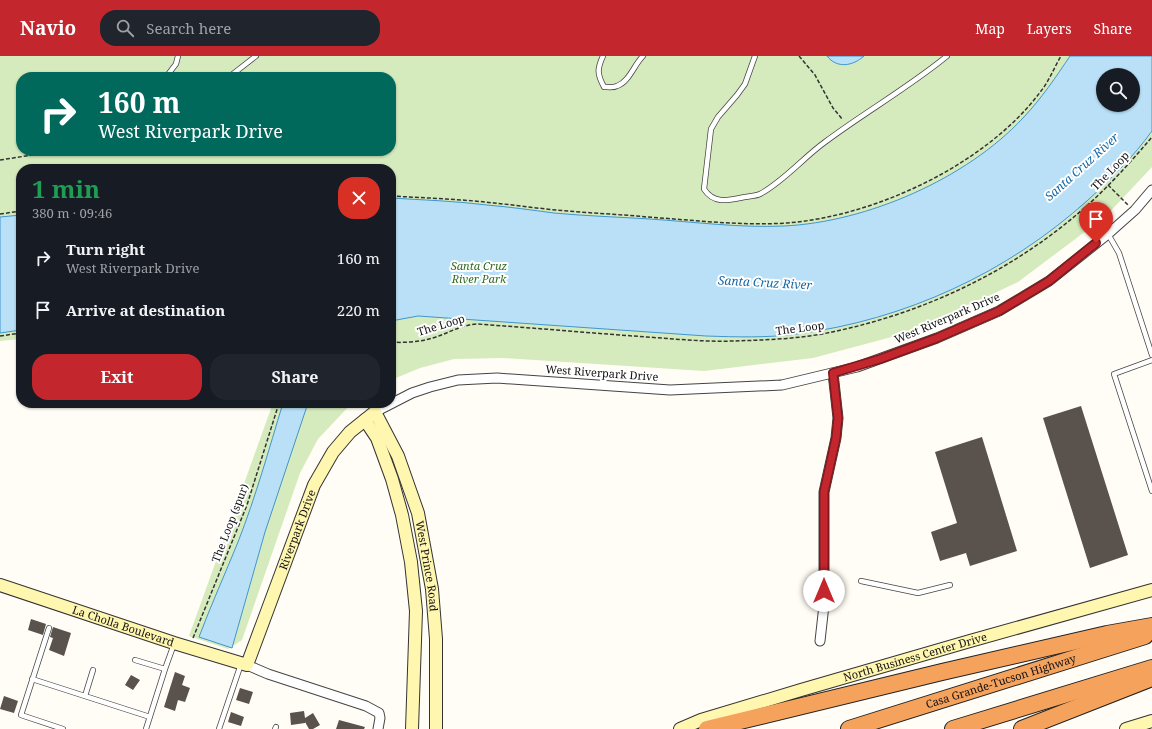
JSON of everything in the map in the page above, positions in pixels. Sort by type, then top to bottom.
[{"type":"highway","points":[[706,729],[942,672],[1107,634],[1152,626]]},
{"type":"highway","name":"Casa Grande-Tucson Highway","points":[[850,729],[1152,633]]},
{"type":"highway","points":[[953,729],[1152,668]]},
{"type":"highway","points":[[1022,729],[1152,678]]},
{"type":"street","name":"West Riverpark Drive","points":[[396,401],[430,386],[458,380],[497,378],[670,390],[782,385],[833,373],[880,359],[937,338],[999,311],[1049,281],[1108,234],[1134,211],[1152,190]]},
{"type":"street","points":[[820,641],[824,605],[824,492],[836,438],[838,418],[833,373]]},
{"type":"street","name":"West Riverpark Drive","points":[[375,412],[383,408]]},
{"type":"street","name":"Riverpark Drive","points":[[244,664],[314,485],[334,452],[350,432],[375,412]]},
{"type":"street","name":"West Prince Road","points":[[375,412],[398,456],[418,513],[432,589],[436,639],[436,729]]},
{"type":"street","name":"West Prince Road","points":[[365,420],[377,438],[392,479],[402,515],[411,562],[416,610],[412,729]]},
{"type":"street","name":"La Cholla Boulevard","points":[[0,585],[174,643],[244,664]]},
{"type":"street","name":"North Business Center Drive","points":[[680,729],[701,720],[832,681],[1152,590]]},
{"type":"street","points":[[244,664],[268,674],[370,708],[379,713],[380,718],[378,729]]},
{"type":"street","points":[[1126,729],[1152,721]]},
{"type":"lane","points":[[170,72],[176,64],[178,56]]},
{"type":"lane","points":[[235,72],[256,56]]},
{"type":"lane","points":[[603,56],[598,69],[600,78],[604,87],[616,87],[625,81],[637,61],[643,56]]},
{"type":"lane","points":[[755,56],[745,84],[718,117],[711,129],[704,189],[709,196],[717,199],[728,201],[759,194],[775,183],[824,142],[925,74],[947,56]]},
{"type":"lane","points":[[1108,234],[1119,252],[1152,355]]},
{"type":"lane","points":[[1152,360],[1114,374],[1152,491]]},
{"type":"lane","points":[[861,582],[918,593],[950,585]]},
{"type":"lane","points":[[49,628],[21,715],[63,729]]},
{"type":"lane","points":[[146,729],[174,643]]},
{"type":"lane","points":[[135,660],[165,669]]},
{"type":"lane","points":[[219,729],[244,664]]},
{"type":"lane","points":[[86,696],[93,670]]},
{"type":"lane","points":[[32,679],[150,717]]},
{"type":"path","points":[[799,56],[815,75],[833,108],[848,127]]},
{"type":"path","points":[[396,196],[492,203],[554,210],[752,223],[787,223],[840,214],[875,203],[920,185],[980,150],[1004,131],[1033,101],[1042,90],[1061,56]]},
{"type":"path","name":"The Loop","points":[[396,342],[430,339],[463,326],[477,324],[731,341],[776,339],[830,333],[894,316],[941,299],[985,277],[1025,254],[1062,226],[1119,175],[1152,137]]},
{"type":"path","points":[[0,160],[26,156]]},
{"type":"path","points":[[1108,185],[1134,211]]},
{"type":"path","points":[[0,214],[16,212]]},
{"type":"path","points":[[0,336],[16,334]]},
{"type":"path","name":"The Loop (spur)","points":[[190,648],[247,506],[277,408]]},
{"type":"green space","name":"Santa Cruz River Park","points":[[0,56],[1152,56],[1152,167],[1106,216],[1018,282],[914,331],[813,358],[704,371],[503,358],[454,359],[420,368],[396,378],[396,164],[16,164],[16,339],[0,341]]},
{"type":"green space","points":[[271,408],[347,408],[318,439],[300,473],[242,640],[228,649],[189,636]]},
{"type":"water","points":[[827,56],[864,56],[855,62],[845,65],[835,63]]},
{"type":"water","name":"Santa Cruz River","points":[[1070,56],[1152,56],[1152,131],[1114,176],[1057,226],[1024,250],[989,271],[953,289],[915,305],[877,317],[837,327],[797,334],[763,337],[706,336],[418,316],[396,320],[396,198],[463,202],[566,214],[734,225],[784,226],[816,223],[848,216],[881,206],[944,178],[973,160],[1000,140],[1030,111]]},
{"type":"water","points":[[16,215],[16,331],[0,333],[0,217]]},
{"type":"water","points":[[281,408],[306,408],[265,532],[232,648],[199,637],[245,525]]},
{"type":"building","points":[[1081,406],[1128,555],[1090,568],[1043,418]]},
{"type":"building","points":[[982,437],[1017,551],[970,566],[966,553],[940,561],[931,532],[957,523],[935,452]]},
{"type":"building","points":[[31,619],[46,624],[43,635],[28,630]]},
{"type":"building","points":[[53,627],[71,633],[64,656],[49,650],[53,638],[50,637]]},
{"type":"building","points":[[175,672],[185,676],[182,685],[190,688],[185,702],[178,700],[175,711],[164,707]]},
{"type":"building","points":[[131,675],[140,680],[133,690],[125,685]]},
{"type":"building","points":[[240,688],[253,692],[249,704],[236,700]]},
{"type":"building","points":[[4,696],[18,701],[14,713],[0,709]]},
{"type":"building","points":[[304,711],[305,718],[313,713],[320,725],[313,729],[309,729],[305,722],[291,725],[290,713]]},
{"type":"building","points":[[231,712],[244,717],[241,726],[228,722]]},
{"type":"building","points":[[339,720],[365,727],[364,729],[336,729]]},
{"type":"route","points":[[824,591],[824,492],[836,438],[838,418],[833,373],[858,367],[937,338],[999,311],[1049,281],[1096,243]]}]
